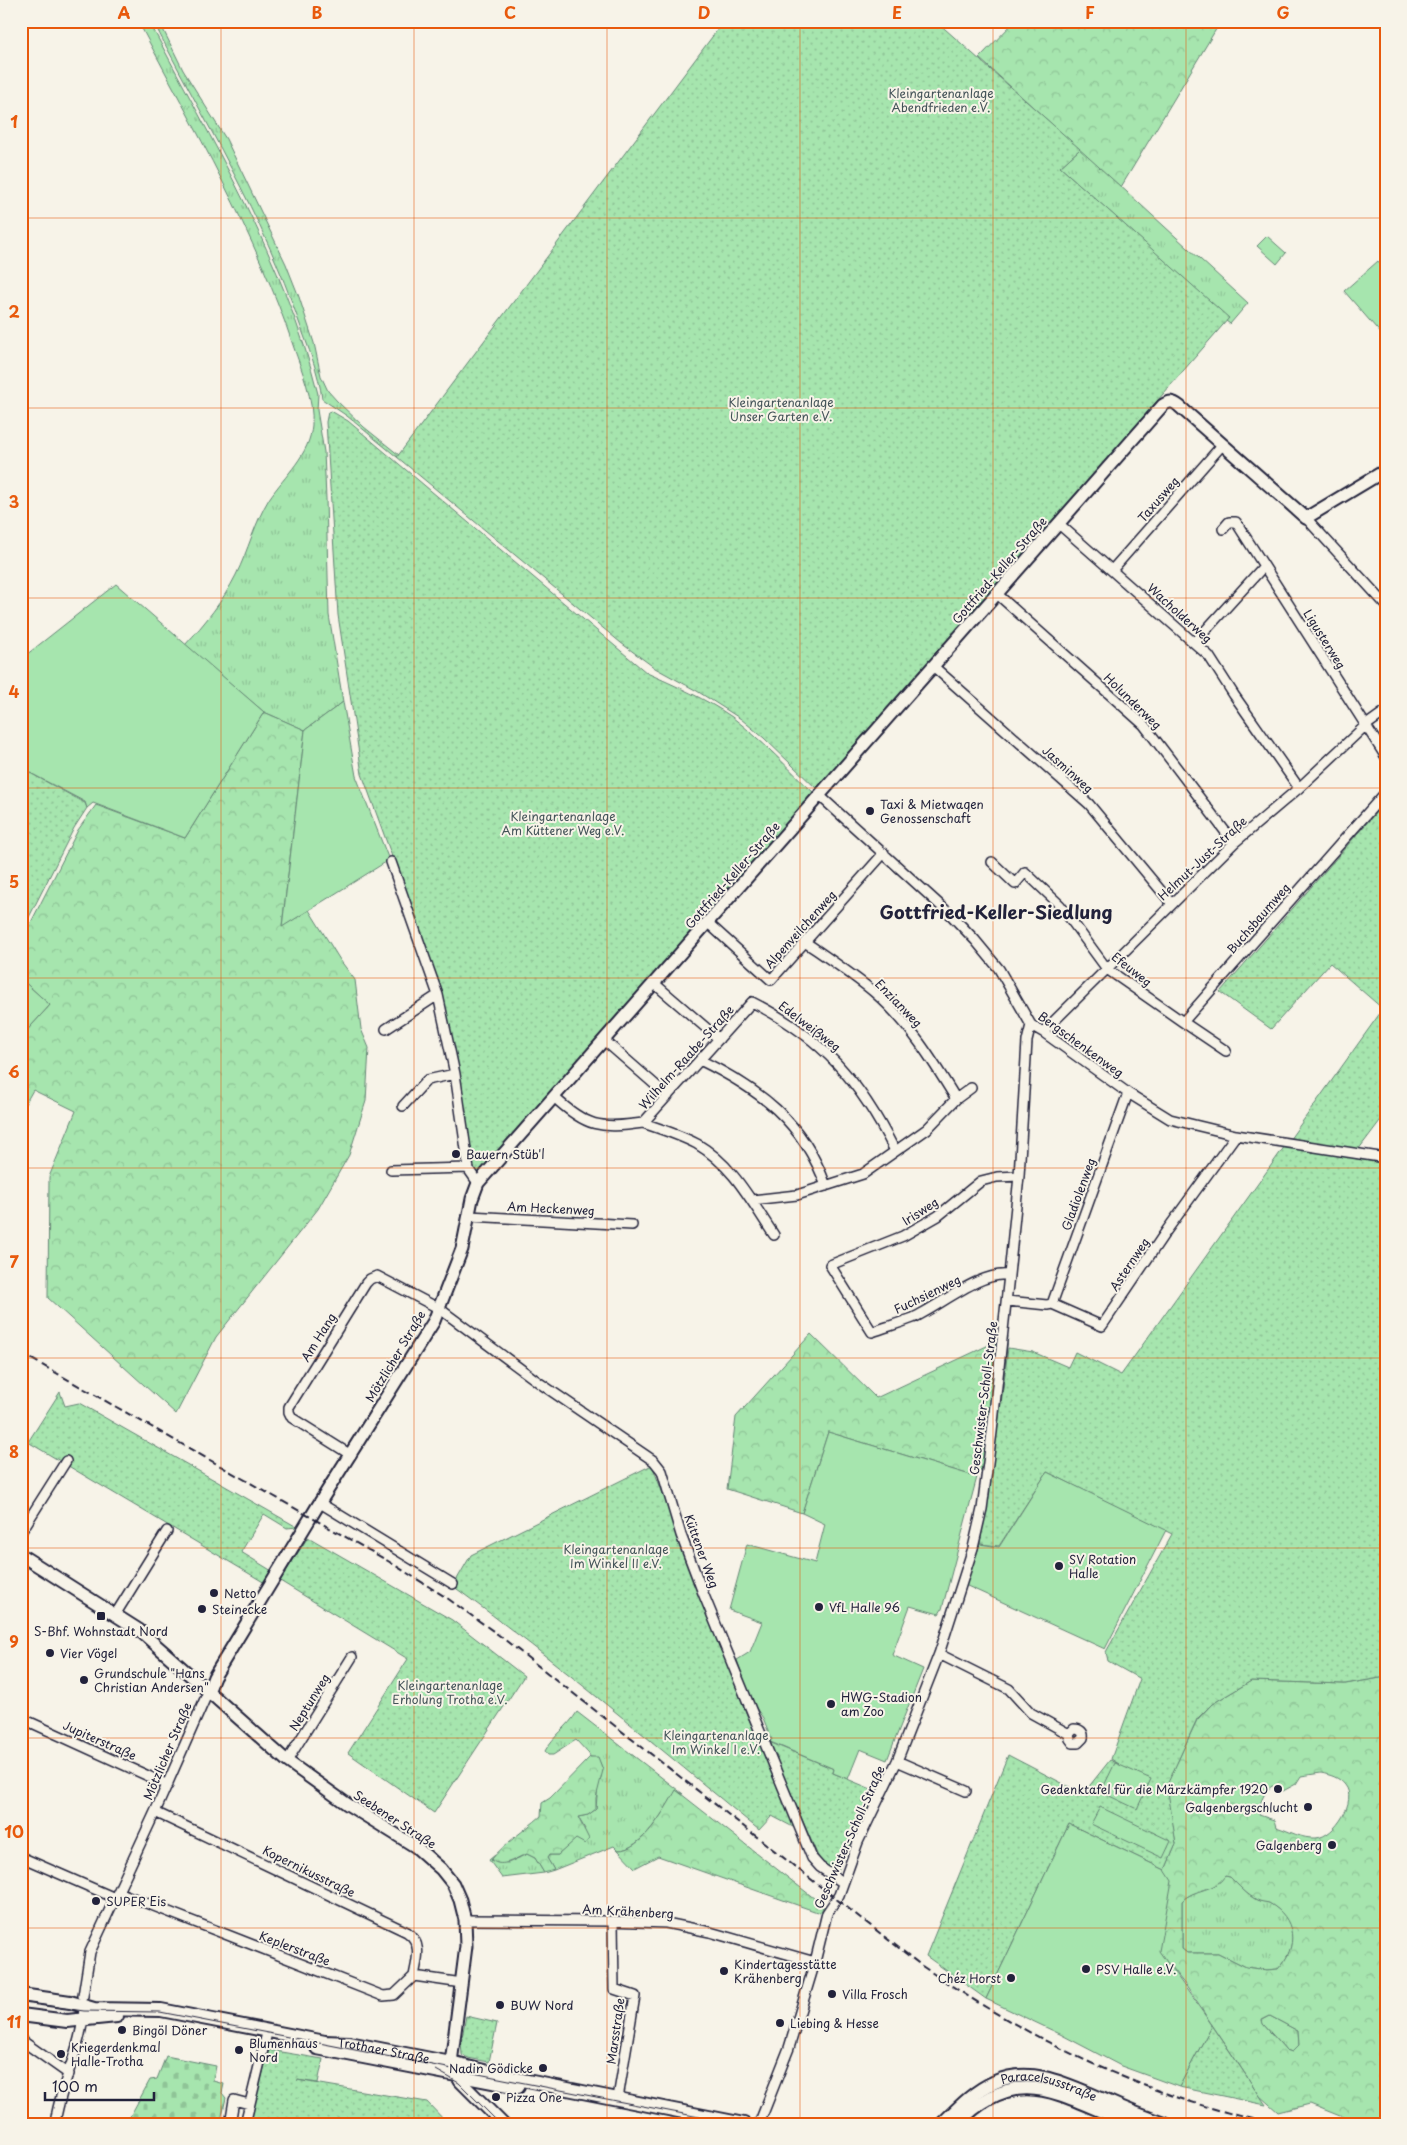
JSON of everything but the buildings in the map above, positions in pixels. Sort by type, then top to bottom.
[{"type":"main road","name":"Trothaer Straße","points":[[21,1995],[84,2001],[94,2009],[161,2010],[325,2042],[349,2043],[451,2063],[517,2079],[744,2124]]},
{"type":"main road","name":"Trothaer Straße","points":[[21,2015],[67,2021],[106,2016],[159,2018],[266,2037],[707,2124]]},
{"type":"main road","name":"Paracelsusstraße","points":[[942,2124],[970,2096],[990,2084],[1004,2079],[1028,2076],[1062,2083],[1165,2124]]},
{"type":"main road","name":"Paracelsusstraße","points":[[958,2124],[990,2096],[1005,2090],[1024,2087],[1057,2094],[1134,2124]]},
{"type":"street","name":"Gottfried-Keller-Straße","points":[[478,1183],[605,1041],[996,593],[1168,402],[1173,402],[1179,406],[1306,518],[1386,605]]},
{"type":"street","name":"Taxusweg","points":[[1112,570],[1223,444]]},
{"type":"street","points":[[1306,518],[1386,470]]},
{"type":"street","name":"Ligusterweg","points":[[1224,529],[1229,522],[1236,522],[1386,757]]},
{"type":"street","name":"Wacholderweg","points":[[1059,524],[1209,656],[1299,788]]},
{"type":"street","points":[[1195,642],[1264,566]]},
{"type":"street","name":"Holunderweg","points":[[996,593],[1144,725],[1183,773],[1234,844]]},
{"type":"street","name":"Jasminweg","points":[[934,666],[1089,804],[1172,904]]},
{"type":"street","name":"Helmut-Just-Straße","points":[[1043,1032],[1234,844],[1299,788],[1365,726],[1386,711]]},
{"type":"street","name":"Buchsbaumweg","points":[[1183,1022],[1386,792]]},
{"type":"street","name":"Bergschenkenweg","points":[[820,796],[884,853],[975,940],[999,969],[1030,1025],[1043,1032],[1128,1093],[1170,1119],[1236,1135],[1386,1158]]},
{"type":"street","name":"Alpenveilchenweg","points":[[708,923],[771,980],[884,853]]},
{"type":"street","points":[[391,862],[438,996],[455,1074],[469,1168],[478,1183]]},
{"type":"street","name":"Efeuweg","points":[[992,862],[1015,884],[1025,872],[1060,905],[1107,969],[1183,1022]]},
{"type":"street","name":"Enzianweg","points":[[805,942],[874,993],[908,1028],[956,1099]]},
{"type":"street","points":[[655,984],[719,1039]]},
{"type":"street","points":[[386,1029],[403,1019],[413,1010],[438,996]]},
{"type":"street","name":"Wilhelm-Raabe-Straße","points":[[554,1097],[574,1116],[593,1123],[609,1126],[643,1122],[752,1002]]},
{"type":"street","name":"Edelweißweg","points":[[752,1002],[780,1016],[826,1052],[844,1070],[872,1109],[895,1151]]},
{"type":"street","points":[[1183,1022],[1226,1051]]},
{"type":"street","name":"Geschwister-Scholl-Straße","points":[[759,2124],[789,2048],[815,1962],[827,1913],[839,1895],[842,1882],[858,1842],[897,1761],[939,1654],[973,1548],[982,1509],[1009,1275],[1019,1176],[1027,1041],[1030,1025]]},
{"type":"street","points":[[605,1041],[668,1096]]},
{"type":"street","points":[[700,1060],[736,1078],[769,1102],[786,1118],[802,1140],[820,1171],[826,1186]]},
{"type":"street","points":[[403,1106],[427,1080],[455,1074]]},
{"type":"street","points":[[752,1200],[797,1195],[863,1174],[927,1129],[956,1099],[971,1088]]},
{"type":"street","name":"Gladiolenweg","points":[[1052,1304],[1128,1093]]},
{"type":"street","points":[[643,1122],[695,1143],[706,1150],[734,1176],[774,1235]]},
{"type":"street","name":"Asternweg","points":[[1006,1301],[1052,1304],[1102,1326],[1236,1135]]},
{"type":"street","points":[[390,1170],[469,1168]]},
{"type":"street","name":"Irisweg","points":[[830,1265],[903,1236],[938,1216],[981,1181],[997,1177],[1019,1176]]},
{"type":"street","name":"Mötzlicher Straße","points":[[55,2124],[57,2108],[84,2020],[84,2001],[90,1952],[156,1812],[214,1677],[434,1321],[462,1249],[474,1193],[478,1183]]},
{"type":"street","name":"Am Heckenweg","points":[[469,1216],[632,1226]]},
{"type":"street","name":"Fuchsienweg","points":[[830,1265],[872,1332],[913,1318],[984,1280],[1009,1275]]},
{"type":"street","name":"Am Hang","points":[[350,1455],[292,1418],[289,1407],[370,1278],[377,1276],[382,1278],[440,1309]]},
{"type":"street","name":"Küttener Weg","points":[[440,1309],[541,1384],[640,1450],[658,1465],[665,1479],[681,1536],[703,1594],[812,1858],[820,1867],[842,1882]]},
{"type":"street","points":[[21,1532],[66,1461]]},
{"type":"street","points":[[320,1503],[453,1584]]},
{"type":"street","points":[[115,1615],[166,1531]]},
{"type":"street","name":"Seebener Straße","points":[[21,1555],[115,1615],[156,1644],[287,1761],[347,1804],[430,1858],[453,1884],[460,1900],[465,1920],[466,1946],[451,2063]]},
{"type":"street","points":[[939,1654],[1008,1689],[1031,1713],[1069,1734]]},
{"type":"street","name":"Neptunweg","points":[[287,1761],[352,1657]]},
{"type":"street","name":"Jupiterstraße","points":[[21,1718],[168,1784]]},
{"type":"street","name":"Geschwister-Scholl-Straße","points":[[897,1761],[966,1791]]},
{"type":"street","name":"Kopernikusstraße","points":[[156,1812],[407,1932],[417,1940],[418,1946],[414,1976]]},
{"type":"street","name":"Keplerstraße","points":[[21,1856],[117,1895],[383,1996],[394,1995],[414,1976]]},
{"type":"street","name":"Am Krähenberg","points":[[465,1920],[666,1923],[710,1932],[815,1962]]},
{"type":"street","name":"Marsstraße","points":[[613,1921],[614,1989],[635,1996],[618,2098]]},
{"type":"street","points":[[414,1976],[462,1983]]},
{"type":"street","points":[[245,2124],[266,2037]]},
{"type":"street","points":[[22,2042],[69,2074]]},
{"type":"street","points":[[451,2063],[457,2076],[503,2124]]},
{"type":"street","points":[[483,2104],[481,2098],[483,2090],[488,2084],[493,2082]]},
{"type":"street","points":[[230,2124],[234,2100],[250,2104]]},
{"type":"green space","points":[[138,21],[149,21],[245,203],[287,297],[304,345],[318,394],[317,410],[324,452],[329,615],[343,702],[305,730],[264,712],[185,645],[213,612],[231,585],[264,508],[307,446],[312,425],[312,415],[304,376],[279,306],[243,223]]},
{"type":"green space","points":[[153,21],[159,21],[183,70],[226,139],[286,264],[299,297],[314,343],[321,376],[328,391],[364,427],[399,455],[397,457],[347,416],[322,399],[309,350],[268,244],[232,169]]},
{"type":"green space","name":"Kleingartenanlage Unser Garten e.V.","points":[[724,21],[936,21],[1080,149],[1060,167],[1229,318],[819,791],[764,738],[741,719],[697,691],[655,668],[621,643],[397,457]]},
{"type":"green space","points":[[1015,21],[1221,21],[1121,187],[979,58]]},
{"type":"green space","points":[[1080,149],[1248,303],[1230,324],[1226,321],[1228,318],[1060,167]]},
{"type":"green space","points":[[1267,236],[1286,253],[1277,264],[1257,246]]},
{"type":"green space","points":[[1378,261],[1386,271],[1386,334],[1383,336],[1344,291]]},
{"type":"green space","name":"Kleingartenanlage Am Küttener Weg e.V.","points":[[331,411],[348,421],[647,673],[680,688],[732,717],[765,745],[816,795],[479,1179],[472,1169],[435,975],[362,774],[338,615],[326,422],[328,412]]},
{"type":"green space","points":[[116,584],[264,712],[185,838],[93,803],[87,808],[85,802],[21,768],[21,659]]},
{"type":"green space","points":[[343,702],[356,776],[389,860],[282,927],[305,730]]},
{"type":"green space","points":[[264,712],[305,730],[282,926],[309,910],[340,960],[355,980],[361,1029],[369,1048],[366,1101],[349,1155],[318,1209],[216,1337],[176,1414],[48,1298],[49,1177],[76,1111],[33,1090],[21,1111],[21,1037],[50,1005],[21,979],[21,942],[78,830],[96,805],[185,838]]},
{"type":"green space","points":[[21,768],[85,803],[87,808],[74,828],[21,933]]},
{"type":"green space","points":[[1386,801],[1386,1113],[1352,1158],[1386,1164],[1386,1677],[1345,1684],[1251,1681],[1212,1704],[1197,1719],[1167,1785],[1176,1844],[1165,1870],[1069,1824],[986,1999],[926,1956],[1008,1755],[1083,1794],[1110,1760],[1119,1764],[1111,1759],[1140,1679],[1108,1661],[1106,1652],[1172,1534],[1047,1472],[999,1546],[980,1544],[1008,1348],[1033,1352],[1068,1367],[1075,1352],[1121,1375],[1383,1009],[1330,963],[1271,1029],[1220,992]]},
{"type":"green space","points":[[21,979],[50,1005],[21,1037]]},
{"type":"green space","points":[[811,1334],[876,1398],[1008,1336],[1002,1399],[993,1446],[977,1477],[828,1432],[802,1513],[727,1489],[736,1417]]},
{"type":"green space","points":[[60,1392],[65,1406],[79,1403],[297,1527],[287,1528],[264,1514],[241,1552],[272,1571],[265,1583],[28,1442]]},
{"type":"green space","name":"VfL Halle 96","points":[[828,1432],[977,1477],[942,1609],[939,1614],[910,1606],[892,1655],[923,1669],[887,1760],[860,1749],[848,1779],[833,1773],[834,1769],[768,1741],[772,1740],[763,1718],[751,1701],[737,1660],[750,1652],[762,1622],[729,1610],[747,1544],[815,1563],[825,1524],[802,1513]]},
{"type":"green space","points":[[652,1465],[747,1715],[798,1825],[795,1828],[772,1816],[759,1830],[570,1675],[453,1586],[471,1555]]},
{"type":"green space","name":"SV Rotation Halle","points":[[1047,1472],[1166,1530],[1105,1649],[965,1585],[980,1544],[999,1547]]},
{"type":"green space","name":"Kleingartenanlage Erholung Trotha e.V.","points":[[308,1537],[452,1620],[524,1676],[434,1813],[348,1753],[408,1659],[280,1581]]},
{"type":"green space","points":[[1386,1677],[1386,2124],[1360,2124],[1310,2104],[1278,2112],[1260,2096],[1186,1986],[1158,1951],[1165,1870],[1176,1844],[1166,1786],[1197,1720],[1212,1704],[1251,1681],[1345,1684]],"holes":[[[1321,1773],[1340,1780],[1345,1785],[1349,1799],[1347,1808],[1337,1825],[1323,1836],[1316,1838],[1305,1837],[1276,1827],[1274,1820],[1259,1815],[1262,1799],[1266,1791],[1272,1786],[1283,1791],[1296,1784],[1301,1776]],[[1225,1876],[1230,1877],[1258,1901],[1269,1903],[1285,1917],[1292,1933],[1292,1942],[1285,1960],[1278,1969],[1267,1970],[1246,1967],[1218,1953],[1187,1953],[1182,1949],[1182,1901],[1192,1894],[1210,1888]],[[1270,2016],[1298,2031],[1299,2045],[1292,2052],[1286,2050],[1263,2024],[1262,2020]]]},
{"type":"green space","points":[[577,1712],[683,1794],[676,1791],[652,1827],[635,1844],[618,1850],[614,1846],[554,1870],[547,1858],[549,1855],[558,1855],[585,1829],[578,1817],[588,1815],[596,1809],[598,1782],[603,1770],[598,1758],[590,1757],[576,1740],[553,1755],[548,1755],[545,1751]]},
{"type":"green space","points":[[769,1742],[834,1769],[833,1773],[876,1791],[837,1872],[820,1861]]},
{"type":"green space","points":[[590,1757],[598,1757],[603,1770],[596,1798],[596,1809],[588,1815],[578,1817],[589,1839],[585,1844],[576,1839],[558,1855],[549,1855],[547,1858],[554,1870],[544,1873],[535,1858],[527,1854],[505,1863],[491,1860],[509,1842],[541,1816],[542,1803],[550,1798]]},
{"type":"green space","points":[[1115,1763],[1151,1779],[1137,1809],[1101,1792]]},
{"type":"green space","points":[[676,1790],[824,1906],[820,1913],[658,1856],[635,1868],[618,1850],[636,1844],[644,1836],[660,1817]]},
{"type":"green space","points":[[1100,1807],[1171,1841],[1163,1858],[1091,1824]]},
{"type":"green space","name":"PSV Halle e.V.","points":[[1069,1824],[1165,1870],[1172,1881],[1159,1951],[1212,2025],[1179,2087],[1121,2066],[1060,2034],[986,1999]]},
{"type":"green space","points":[[527,1854],[535,1858],[544,1873],[502,1878],[489,1860],[495,1855],[491,1860],[508,1863]]},
{"type":"green space","points":[[1225,1876],[1230,1877],[1253,1898],[1269,1903],[1278,1909],[1290,1925],[1292,1942],[1285,1960],[1278,1969],[1267,1970],[1246,1967],[1218,1953],[1187,1953],[1182,1949],[1182,1901]]},
{"type":"green space","points":[[466,2016],[497,2023],[489,2062],[462,2055],[461,2043]]},
{"type":"green space","points":[[1270,2016],[1298,2031],[1299,2045],[1292,2052],[1286,2050],[1261,2021]]},
{"type":"green space","points":[[1212,2025],[1266,2105],[1179,2087]]},
{"type":"green space","points":[[269,2050],[323,2059],[318,2083],[297,2080],[427,2102],[448,2124],[249,2124]]},
{"type":"green space","points":[[166,2056],[216,2066],[213,2081],[224,2084],[222,2093],[226,2098],[220,2124],[117,2124],[120,2120],[127,2122],[150,2080],[157,2079]]},
{"type":"tram line","points":[[21,2002],[84,2011],[160,2012],[735,2124]]},
{"type":"tram line","points":[[436,2070],[459,2083],[500,2124]]},
{"type":"railway","points":[[21,1353],[388,1561],[447,1598],[500,1636],[922,1966],[963,1993],[1047,2042],[1136,2082],[1181,2099],[1228,2113],[1276,2124]]},
{"type":"place","name":"Taxi & Mietwagen Genossenschaft","points":[[870,811]]},
{"type":"place","name":"Bauern Stüb'l","points":[[456,1154]]},
{"type":"place","name":"SV Rotation Halle","points":[[1059,1566]]},
{"type":"place","name":"Netto","points":[[214,1593]]},
{"type":"place","name":"VfL Halle 96","points":[[819,1607]]},
{"type":"place","name":"Steinecke","points":[[202,1609]]},
{"type":"place","name":"S-Bhf. Wohnstadt Nord","points":[[101,1616]]},
{"type":"place","name":"Vier Vögel","points":[[50,1653]]},
{"type":"place","name":"Grundschule \"Hans Christian Andersen\"","points":[[84,1680]]},
{"type":"place","name":"HWG-Stadion am Zoo","points":[[831,1704]]},
{"type":"place","name":"Gedenktafel für die Märzkämpfer 1920","points":[[1278,1789]]},
{"type":"place","name":"Galgenbergschlucht","points":[[1308,1807]]},
{"type":"place","name":"Galgenberg","points":[[1332,1845]]},
{"type":"place","name":"SUPER Eis","points":[[96,1901]]},
{"type":"place","name":"PSV Halle e.V.","points":[[1086,1969]]},
{"type":"place","name":"Kindertagesstätte Krähenberg","points":[[724,1971]]},
{"type":"place","name":"Chéz Horst","points":[[1011,1978]]},
{"type":"place","name":"Villa Frosch","points":[[832,1994]]},
{"type":"place","name":"BUW Nord","points":[[500,2005]]},
{"type":"place","name":"Liebing & Hesse","points":[[780,2023]]},
{"type":"place","name":"Bingöl Döner","points":[[122,2030]]},
{"type":"place","name":"Blumenhaus Nord","points":[[239,2050]]},
{"type":"place","name":"Kriegerdenkmal Halle-Trotha","points":[[61,2054]]},
{"type":"place","name":"Nadin Gödicke","points":[[543,2068]]},
{"type":"place","name":"Pizza One","points":[[496,2097]]},
{"type":"district","name":"Gottfried-Keller-Siedlung","points":[[996,911]]},
{"type":"park label","name":"Kleingartenanlage Abendfrieden e.V.","points":[[941,100]]},
{"type":"park label","name":"Kleingartenanlage Im Winkel II e.V.","points":[[616,1556]]},
{"type":"park label","name":"Kleingartenanlage Im Winkel I e.V.","points":[[716,1742]]}]
